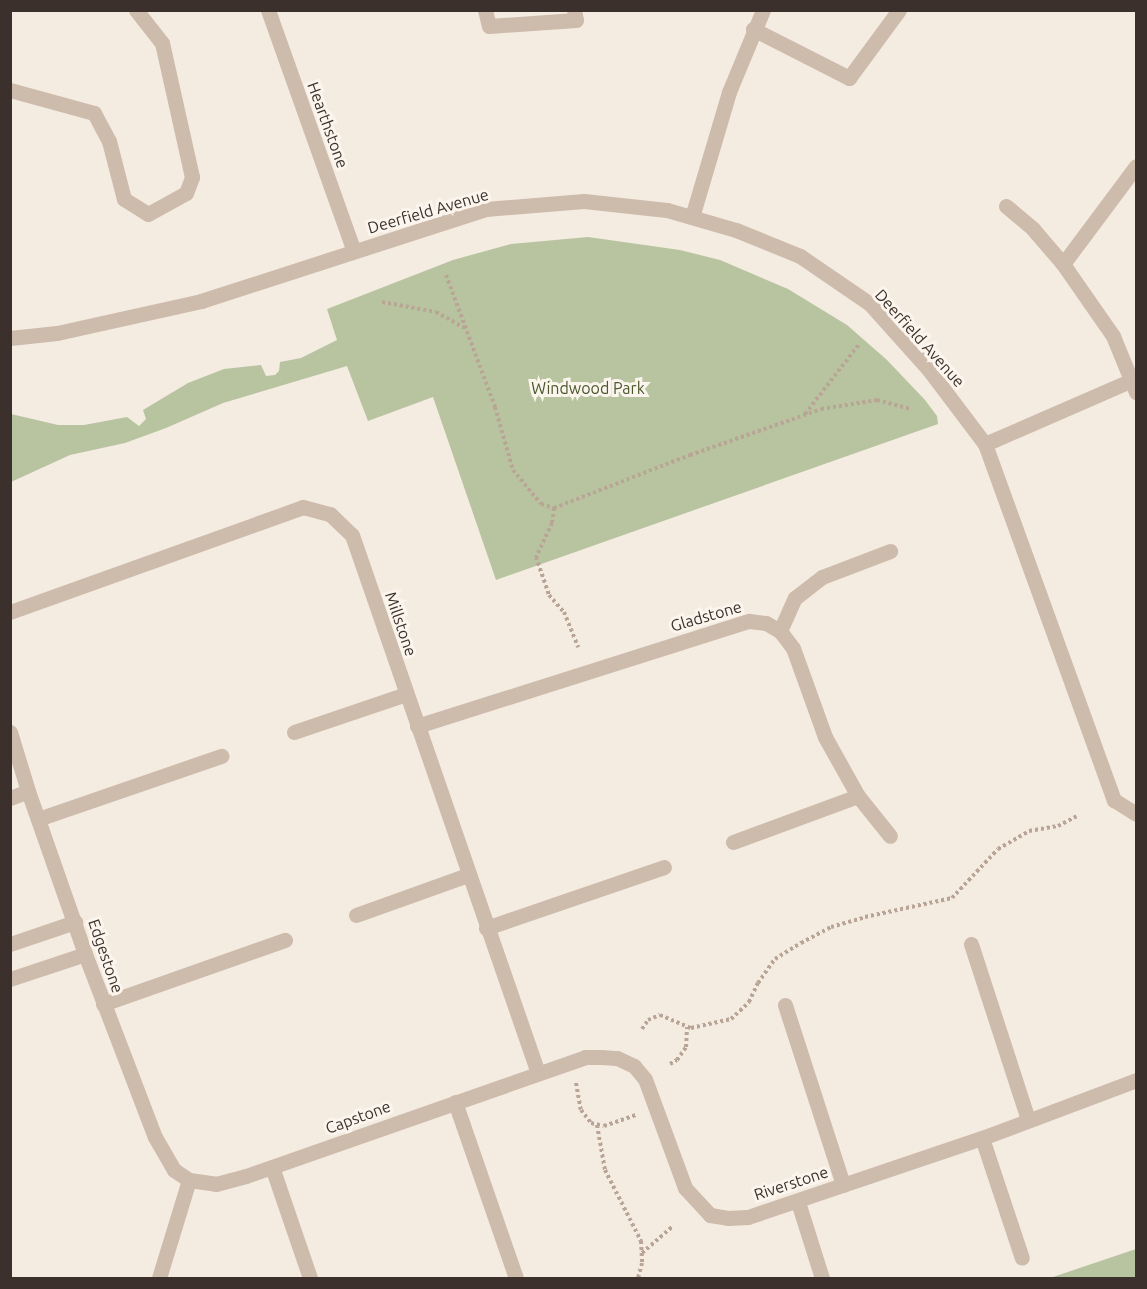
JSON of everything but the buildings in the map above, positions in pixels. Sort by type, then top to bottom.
[{"type":"street","points":[[10,90],[94,112],[109,141],[124,199],[148,214],[186,193],[192,177],[162,43],[136,10]]},
{"type":"street","name":"Hearthstone","points":[[268,10],[354,251]]},
{"type":"street","points":[[485,10],[489,26],[576,20],[574,10]]},
{"type":"street","points":[[692,217],[729,92],[753,29],[763,10]]},
{"type":"street","points":[[753,29],[849,78],[899,10]]},
{"type":"street","points":[[1063,264],[1137,166]]},
{"type":"street","name":"Deerfield Avenue","points":[[10,338],[57,333],[201,301],[486,209],[584,201],[667,210],[736,230],[800,256],[870,304],[929,370],[985,444],[1114,800],[1137,814]]},
{"type":"street","points":[[985,444],[1134,386],[1113,336],[1063,264],[1033,229],[1006,206]]},
{"type":"street","name":"Millstone","points":[[10,612],[303,507],[330,514],[352,535],[538,1073]]},
{"type":"street","points":[[890,836],[858,796],[825,737],[793,648],[780,631],[795,598],[822,578],[891,551]]},
{"type":"street","name":"Gladstone","points":[[417,726],[749,621],[766,623],[780,631]]},
{"type":"street","points":[[294,732],[406,694]]},
{"type":"street","name":"Edgestone","points":[[10,732],[28,791],[103,1004],[164,1156],[174,1170],[189,1180]]},
{"type":"street","points":[[38,819],[221,756]]},
{"type":"street","points":[[10,798],[28,791]]},
{"type":"street","points":[[733,842],[858,796]]},
{"type":"street","points":[[486,928],[664,867]]},
{"type":"street","points":[[356,915],[468,875]]},
{"type":"street","points":[[10,945],[75,922]]},
{"type":"street","points":[[103,1004],[285,940]]},
{"type":"street","points":[[971,944],[1028,1119]]},
{"type":"street","points":[[10,979],[85,954]]},
{"type":"street","points":[[785,1005],[843,1185]]},
{"type":"street","name":"Riverstone","points":[[538,1073],[585,1057],[616,1058],[634,1066],[645,1079],[657,1105],[685,1188],[710,1215],[728,1218],[748,1217],[798,1202],[982,1138],[1137,1080]]},
{"type":"street","name":"Capstone","points":[[189,1180],[216,1184],[272,1167],[538,1073]]},
{"type":"street","points":[[455,1102],[516,1278]]},
{"type":"street","points":[[982,1138],[1022,1258]]},
{"type":"street","points":[[272,1167],[310,1278]]},
{"type":"street","points":[[159,1278],[189,1180]]},
{"type":"street","points":[[798,1202],[822,1278]]},
{"type":"path","points":[[446,275],[495,407],[513,470],[541,504],[554,507],[690,455],[821,409],[877,400],[910,409]]},
{"type":"path","points":[[382,302],[436,312],[465,328]]},
{"type":"path","points":[[805,414],[860,343]]},
{"type":"path","points":[[554,507],[552,523],[536,557],[549,595],[564,612],[578,647]]},
{"type":"path","points":[[642,1029],[648,1020],[660,1015],[691,1028],[731,1018],[749,1002],[758,983],[775,959],[801,943],[831,927],[865,917],[952,898],[998,849],[1029,831],[1058,826],[1077,816]]},
{"type":"path","points":[[669,1064],[677,1060],[686,1047],[687,1027]]},
{"type":"path","points":[[572,1061],[581,1110],[591,1123],[604,1126],[621,1122],[657,1105]]},
{"type":"path","points":[[597,1125],[605,1170],[615,1194],[634,1223],[641,1241],[642,1253],[638,1278]]},
{"type":"path","points":[[642,1253],[672,1227]]},
{"type":"green space","name":"Windwood Park","points":[[588,237],[680,250],[720,260],[788,289],[847,325],[887,360],[925,400],[937,416],[938,424],[496,580],[433,397],[368,421],[347,366],[223,403],[125,443],[70,455],[11,482],[11,414],[58,425],[84,425],[127,417],[139,426],[146,419],[143,410],[188,383],[224,369],[261,365],[266,376],[275,375],[279,371],[280,362],[301,358],[337,340],[327,309],[453,260],[511,244]]},
{"type":"green space","points":[[1136,1249],[1136,1278],[1050,1278]]}]
